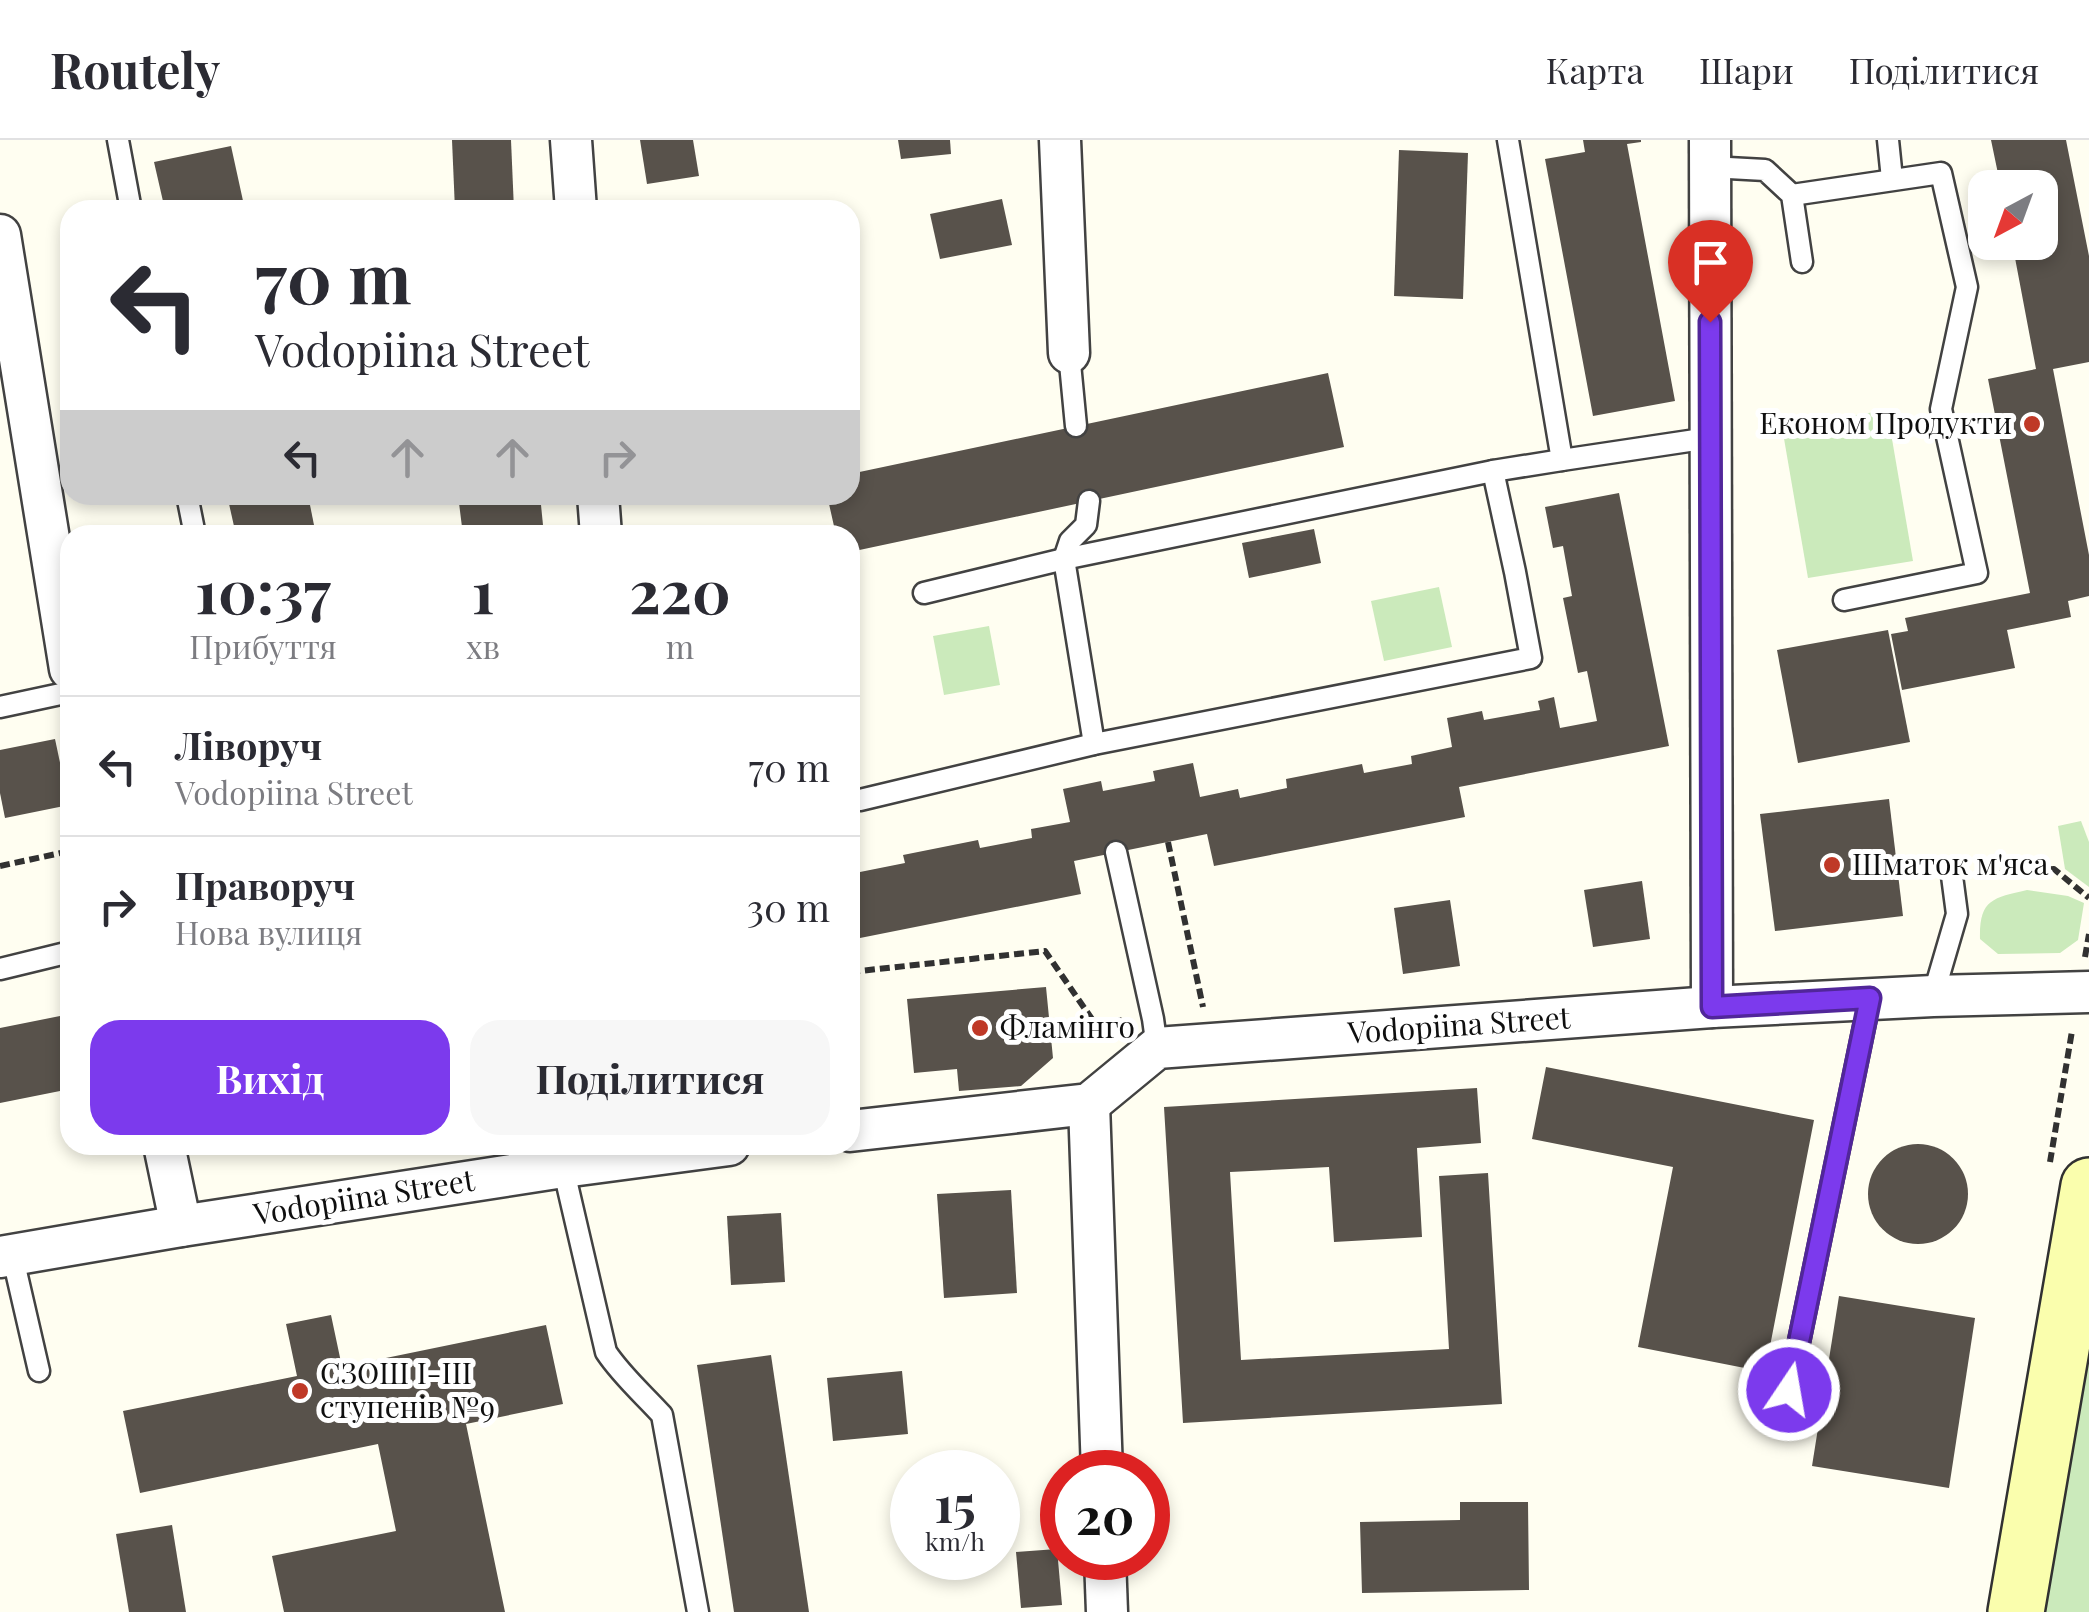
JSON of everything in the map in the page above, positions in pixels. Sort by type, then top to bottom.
[{"type":"main road","points":[[2016,1612],[2089,1186]]},
{"type":"street","points":[[571,140],[575,200]]},
{"type":"street","points":[[1060,140],[1069,352]]},
{"type":"street","points":[[1710,154],[1712,1007]]},
{"type":"street","points":[[0,235],[60,600]]},
{"type":"street","name":"Vodopiina Street","points":[[1157,1048],[1870,998],[1933,996],[2082,1005]]},
{"type":"street","points":[[860,1130],[1089,1104],[1157,1048]]},
{"type":"street","points":[[1089,1104],[1101,1450]]},
{"type":"street","points":[[166,1155],[181,1226]]},
{"type":"street","name":"Vodopiina Street","points":[[6,1255],[620,1155]]},
{"type":"street","points":[[1106,1580],[1107,1612]]},
{"type":"lane","points":[[118,140],[129,200]]},
{"type":"lane","points":[[1508,140],[1562,460]]},
{"type":"lane","points":[[1888,140],[1892,179]]},
{"type":"lane","points":[[1710,154],[1765,170],[1792,195],[1802,262]]},
{"type":"lane","points":[[1792,195],[1940,173],[1967,287],[1941,408],[1977,572],[1844,600]]},
{"type":"lane","points":[[1069,352],[1076,426]]},
{"type":"lane","points":[[924,592],[1064,559],[1492,471],[1709,438]]},
{"type":"lane","points":[[860,800],[1094,744],[1531,658],[1492,471]]},
{"type":"lane","points":[[1089,501],[1086,525],[1070,541],[1064,559],[1094,744]]},
{"type":"lane","points":[[0,707],[60,694]]},
{"type":"lane","points":[[1116,852],[1157,1048]]},
{"type":"lane","points":[[1933,996],[1957,914],[1952,876]]},
{"type":"lane","points":[[0,969],[60,954]]},
{"type":"lane","points":[[1789,1390],[1870,998]]},
{"type":"lane","points":[[564,1167],[606,1352],[621,1374],[662,1415],[698,1612]]},
{"type":"lane","points":[[6,1255],[39,1371]]},
{"type":"path","points":[[1168,842],[1204,1016]]},
{"type":"path","points":[[0,866],[60,853]]},
{"type":"path","points":[[1952,876],[2054,869],[2089,898]]},
{"type":"path","points":[[2087,944],[2089,934]]},
{"type":"path","points":[[2068,1055],[2082,1005]]},
{"type":"green space","points":[[1887,410],[1913,561],[1808,578],[1782,427]]},
{"type":"green space","points":[[1439,587],[1452,647],[1384,661],[1371,601]]},
{"type":"green space","points":[[989,626],[1000,685],[944,695],[933,636]]},
{"type":"green space","points":[[2081,821],[2089,842],[2089,887],[2065,869],[2058,826]]},
{"type":"green space","points":[[2027,890],[2068,896],[2084,903],[2078,940],[2060,953],[1998,954],[1980,939],[1985,908],[1996,899]]},
{"type":"green space","points":[[2089,1291],[2089,1612],[2034,1612]]},
{"type":"building","points":[[452,140],[511,140],[514,200],[455,200]]},
{"type":"building","points":[[640,140],[693,140],[699,176],[647,184]]},
{"type":"building","points":[[898,140],[950,140],[951,154],[901,159]]},
{"type":"building","points":[[1583,140],[1641,140],[1627,144],[1675,401],[1593,416],[1545,159],[1585,152]]},
{"type":"building","points":[[1991,140],[2066,140],[2089,256],[2089,362],[2053,369],[2089,555],[2089,596],[2068,601],[2071,617],[2007,630],[2015,668],[1902,690],[1891,634],[1908,631],[1905,618],[2030,593],[1988,379],[2036,369],[2015,260],[2058,260],[2058,170],[1997,170]]},
{"type":"building","points":[[231,146],[243,200],[163,200],[154,162]]},
{"type":"building","points":[[1399,150],[1468,153],[1463,299],[1394,296]]},
{"type":"building","points":[[1002,199],[1012,245],[940,259],[930,214]]},
{"type":"building","points":[[1328,373],[1344,447],[860,550],[860,525],[834,525],[829,505],[860,505],[860,472]]},
{"type":"building","points":[[1619,493],[1669,746],[1459,787],[1465,817],[1214,866],[1207,834],[1074,861],[1081,894],[860,938],[860,872],[905,863],[903,855],[978,840],[980,848],[1032,838],[1031,829],[1070,822],[1063,789],[1101,781],[1103,791],[1155,781],[1153,771],[1193,763],[1200,797],[1238,789],[1240,798],[1287,788],[1286,779],[1362,764],[1364,773],[1412,764],[1411,756],[1452,747],[1447,718],[1482,711],[1484,720],[1540,710],[1538,701],[1554,697],[1560,728],[1597,721],[1587,671],[1578,673],[1563,598],[1572,596],[1563,546],[1553,548],[1545,507]]},
{"type":"building","points":[[229,505],[310,505],[314,525],[234,525]]},
{"type":"building","points":[[459,505],[541,505],[543,525],[462,525]]},
{"type":"building","points":[[1314,529],[1321,563],[1249,578],[1242,543]]},
{"type":"building","points":[[1888,630],[1910,742],[1798,763],[1777,650]]},
{"type":"building","points":[[55,739],[60,763],[60,807],[5,818],[0,793],[0,750]]},
{"type":"building","name":"Шматок м'яса","points":[[1889,799],[1903,916],[1775,931],[1760,814]]},
{"type":"building","points":[[1642,881],[1650,939],[1593,947],[1584,890]]},
{"type":"building","points":[[1450,900],[1460,966],[1403,974],[1394,908]]},
{"type":"building","name":"Фламінго","points":[[1046,987],[1053,1058],[1021,1086],[959,1091],[957,1069],[914,1073],[907,999]]},
{"type":"building","points":[[60,1016],[60,1091],[0,1103],[0,1028]]},
{"type":"building","points":[[1546,1067],[1814,1120],[1765,1372],[1638,1347],[1673,1167],[1532,1139]]},
{"type":"building","points":[[1477,1088],[1481,1143],[1417,1148],[1422,1237],[1334,1242],[1329,1167],[1230,1172],[1241,1360],[1449,1349],[1439,1176],[1488,1173],[1502,1404],[1183,1423],[1164,1107]]},
{"type":"building","points":[[1918,1144],[1946,1152],[1960,1166],[1968,1194],[1960,1222],[1946,1236],[1918,1244],[1890,1236],[1876,1222],[1868,1194],[1876,1166],[1890,1152]]},
{"type":"building","points":[[1011,1190],[1017,1293],[944,1298],[937,1194]]},
{"type":"building","points":[[781,1213],[785,1282],[731,1285],[727,1216]]},
{"type":"building","points":[[1839,1296],[1975,1318],[1949,1488],[1812,1466]]},
{"type":"building","points":[[331,1315],[342,1367],[546,1325],[563,1404],[466,1424],[505,1612],[284,1612],[272,1556],[396,1531],[378,1444],[140,1493],[123,1411],[297,1376],[286,1324]]},
{"type":"building","points":[[771,1355],[809,1612],[734,1612],[697,1365]]},
{"type":"building","points":[[902,1371],[908,1434],[833,1441],[827,1378]]},
{"type":"building","points":[[1460,1502],[1528,1502],[1529,1590],[1362,1593],[1360,1522],[1460,1520]]},
{"type":"building","points":[[172,1525],[186,1612],[129,1612],[116,1534]]},
{"type":"building","points":[[1040,1550],[1040,1580],[1060,1580],[1062,1605],[1021,1608],[1020,1552]]},
{"type":"place","name":"Економ Продукти","points":[[2032,424]]},
{"type":"place","name":"Шматок м'яса","points":[[1832,865]]},
{"type":"place","name":"Фламінго","points":[[980,1028]]},
{"type":"place","name":"СЗОШ І-ІІІ ступенів №9","points":[[300,1391]]},
{"type":"route","points":[[1710,322],[1712,1007],[1870,998],[1789,1390]]}]
